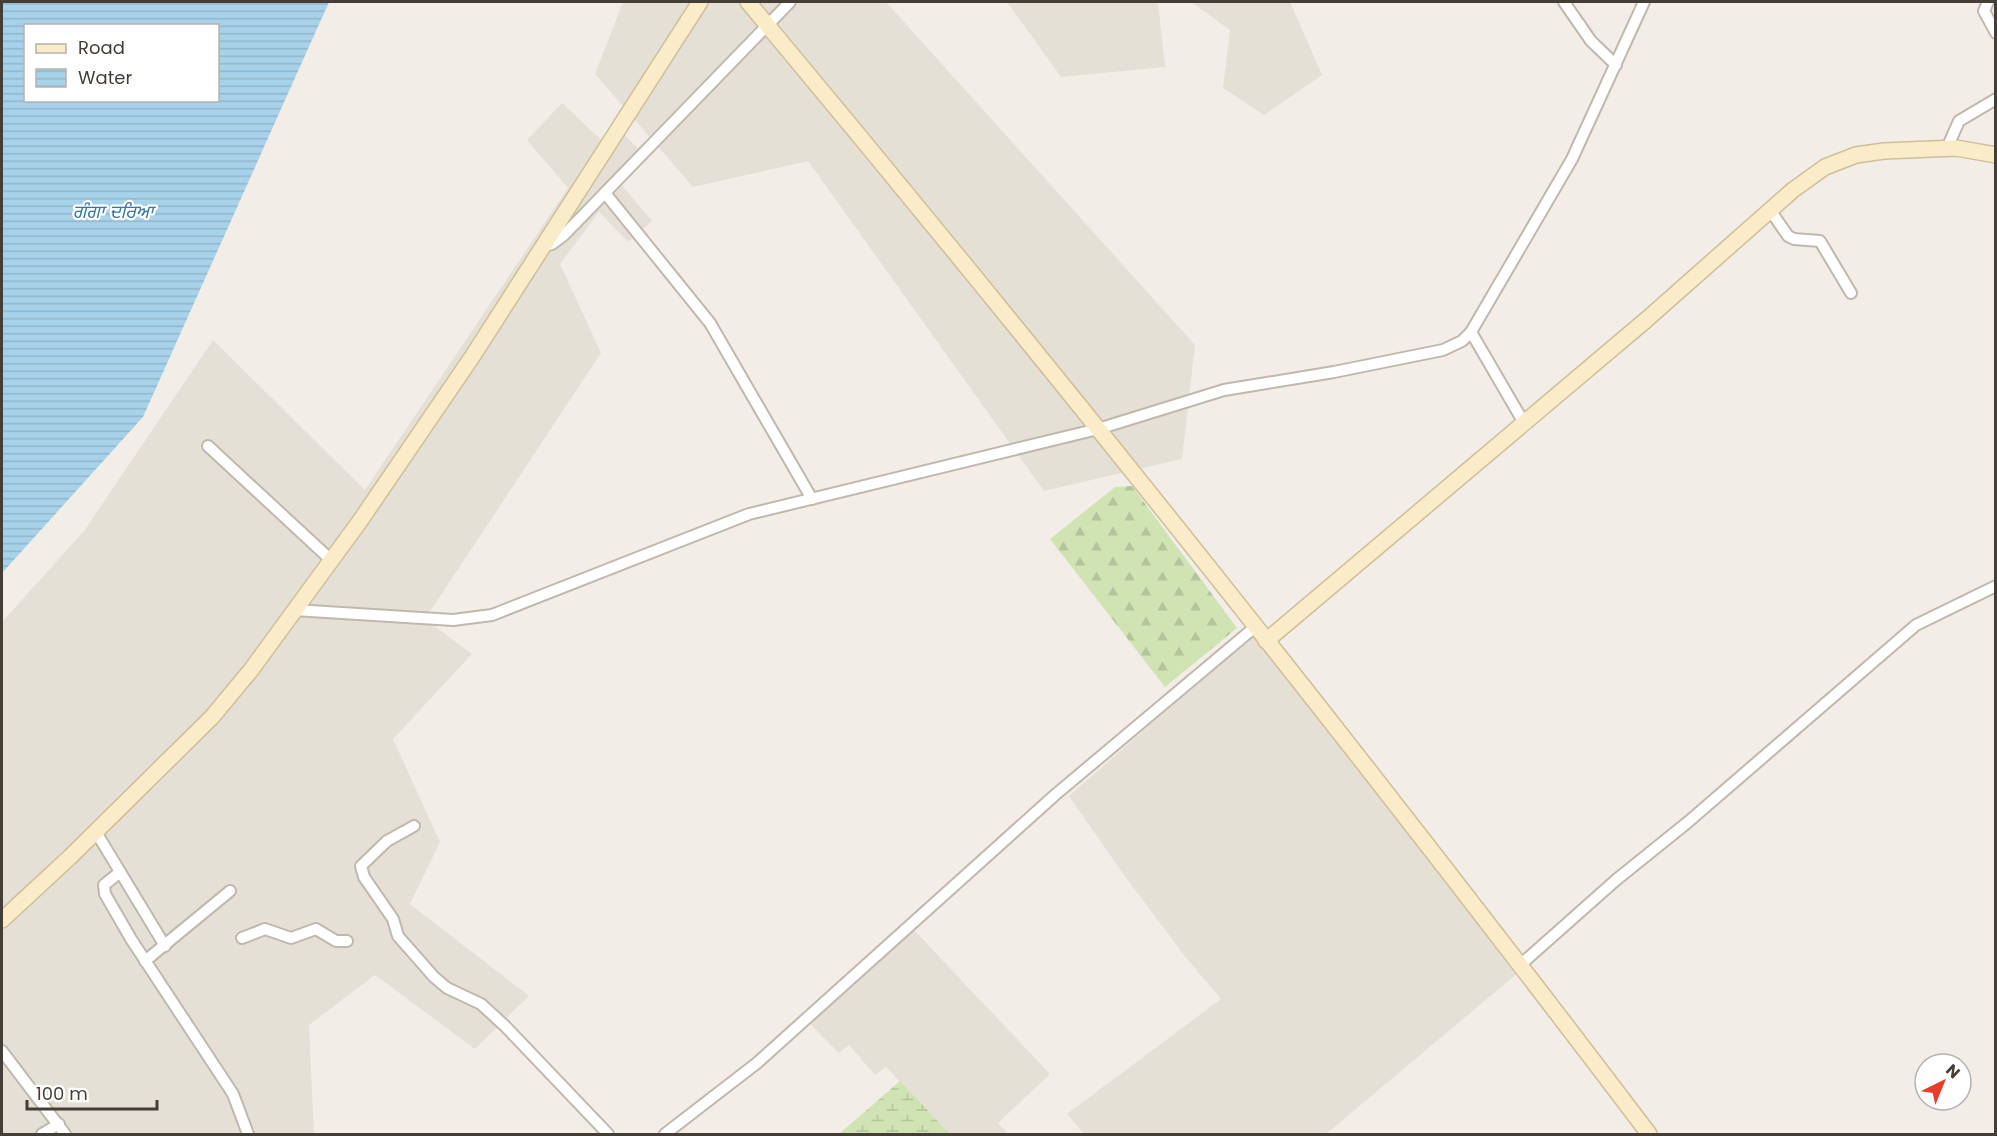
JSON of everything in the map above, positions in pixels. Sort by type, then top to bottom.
[{"type":"main road","points":[[2,920],[96,832],[212,717],[251,670],[331,560],[472,357],[700,2]]},
{"type":"main road","points":[[748,2],[1098,429],[1256,627],[1649,1134]]},
{"type":"main road","points":[[1266,641],[1646,320],[1770,210],[1825,167],[1856,155],[1884,151],[1947,148],[1995,155]]},
{"type":"street","points":[[543,246],[560,239],[790,2]]},
{"type":"street","points":[[1564,2],[1591,41],[1616,65]]},
{"type":"street","points":[[294,610],[453,620],[492,615],[749,514],[1098,429],[1224,390],[1334,372],[1443,350],[1462,341],[1471,332],[1572,159],[1644,2]]},
{"type":"street","points":[[1988,2],[1984,11],[1995,33]]},
{"type":"street","points":[[1947,148],[1959,121],[1995,99]]},
{"type":"street","points":[[605,193],[711,323],[812,499]]},
{"type":"street","points":[[1770,210],[1788,236],[1794,239],[1820,241],[1851,293]]},
{"type":"street","points":[[1471,332],[1524,423]]},
{"type":"street","points":[[208,446],[331,560]]},
{"type":"street","points":[[1519,966],[1610,885],[1688,822],[1916,626],[1995,586]]},
{"type":"street","points":[[665,1134],[758,1063],[1055,795],[1256,627]]},
{"type":"street","points":[[414,826],[392,837],[364,861],[361,871],[393,919],[398,936],[434,977],[447,988],[488,1010],[542,1063],[608,1134]]},
{"type":"street","points":[[96,832],[165,946]]},
{"type":"street","points":[[120,872],[104,885],[104,890],[145,961],[233,1094],[248,1134]]},
{"type":"street","points":[[145,961],[230,891]]},
{"type":"street","points":[[242,938],[265,929],[291,938],[316,929],[336,941],[347,941]]},
{"type":"street","points":[[2,1051],[65,1134]]},
{"type":"street","points":[[42,1134],[59,1124]]},
{"type":"shaded area","points":[[623,2],[886,2],[1195,345],[1182,459],[1044,491],[808,161],[693,187],[595,74]]},
{"type":"shaded area","points":[[1007,2],[1158,2],[1165,67],[1061,77]]},
{"type":"shaded area","points":[[1191,2],[1290,2],[1322,75],[1264,115],[1223,88],[1230,30]]},
{"type":"shaded area","points":[[562,103],[610,148],[622,132],[648,159],[621,184],[652,221],[628,242],[599,212],[560,264],[601,353],[425,619],[472,654],[393,739],[440,842],[410,904],[529,996],[475,1049],[375,975],[309,1025],[314,1134],[2,1134],[2,622],[84,531],[213,340],[365,490],[568,188],[527,140]]},
{"type":"shaded area","points":[[1257,631],[1518,973],[1326,1134],[1084,1134],[1067,1114],[1221,999],[1187,959],[1124,875],[1069,796]]},
{"type":"shaded area","points":[[914,930],[1050,1074],[998,1123],[1008,1134],[950,1134],[886,1067],[875,1075],[849,1045],[839,1053],[810,1024]]},
{"type":"green space","points":[[1132,486],[1237,628],[1165,687],[1050,539],[1115,487]]},
{"type":"green space","points":[[900,1081],[950,1134],[839,1134]]},
{"type":"water","name":"ਗੰਗਾ ਦਰਿਆ","points":[[2,2],[329,2],[143,417],[2,573]]}]
